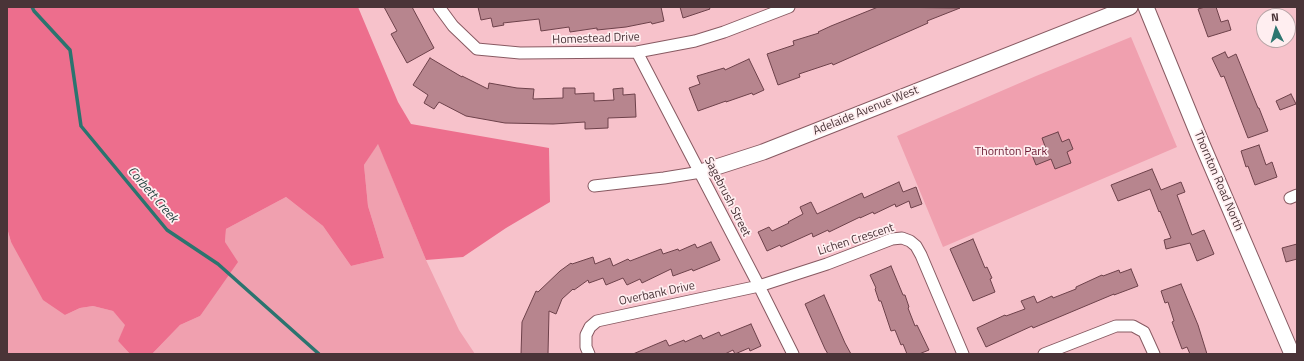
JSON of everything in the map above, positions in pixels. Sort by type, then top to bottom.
[{"type":"street","name":"Homestead Drive","points":[[440,7],[454,26],[477,49],[520,53],[637,52],[695,41],[724,32],[785,8]]},
{"type":"street","name":"Adelaide Avenue West","points":[[594,186],[701,172],[763,152],[1130,7]]},
{"type":"street","name":"Thornton Road North","points":[[1146,7],[1202,144],[1292,354]]},
{"type":"street","name":"Sagebrush Street","points":[[637,52],[701,172],[793,354]]},
{"type":"street","name":"Lichen Crescent","points":[[759,286],[827,264],[892,239],[902,238],[910,240],[916,246],[921,255],[963,354]]},
{"type":"street","name":"Overbank Drive","points":[[589,354],[586,347],[586,336],[590,327],[597,321],[759,286]]},
{"type":"street","points":[[1044,354],[1116,326],[1133,326],[1144,332],[1154,354]]},
{"type":"green space","name":"Thornton Park","points":[[1131,37],[1177,147],[943,247],[897,136]]},
{"type":"green space","points":[[378,143],[426,260],[459,330],[475,354],[152,354],[180,325],[200,316],[225,242],[226,229],[286,197],[323,226],[351,266],[384,258],[368,206],[364,165]]},
{"type":"green space","points":[[7,228],[11,242],[65,315],[80,308],[93,306],[113,311],[126,325],[118,341],[130,354],[7,354]]},
{"type":"shaded area","points":[[7,7],[358,7],[398,102],[411,124],[549,148],[550,202],[506,228],[463,257],[426,260],[378,144],[364,165],[368,206],[384,258],[351,266],[323,226],[286,197],[226,229],[225,242],[238,262],[200,316],[180,325],[152,354],[130,354],[118,341],[125,325],[113,311],[93,306],[80,308],[65,315],[43,300],[11,242],[7,228]]},
{"type":"building","points":[[384,7],[412,7],[434,48],[407,63],[391,34],[397,31]]},
{"type":"building","points":[[478,7],[661,7],[664,21],[652,24],[651,22],[626,27],[597,30],[597,28],[570,32],[569,27],[541,31],[539,19],[503,23],[504,25],[493,27],[491,18],[481,20]]},
{"type":"building","points":[[680,7],[709,7],[710,9],[683,18]]},
{"type":"building","points":[[878,7],[960,8],[927,21],[928,23],[833,65],[832,63],[799,74],[800,77],[778,85],[767,54],[794,45],[793,41],[819,33],[818,32],[831,26]]},
{"type":"building","points":[[1205,7],[1216,7],[1221,22],[1228,20],[1231,30],[1208,37],[1198,9]]},
{"type":"building","points":[[1225,52],[1228,58],[1236,54],[1268,131],[1248,138],[1224,76],[1221,77],[1212,58]]},
{"type":"building","points":[[430,58],[462,77],[488,89],[489,83],[517,88],[534,89],[533,99],[563,98],[563,88],[575,88],[575,94],[594,93],[594,101],[614,100],[613,89],[623,88],[623,95],[635,94],[636,117],[608,118],[608,128],[585,129],[585,122],[553,124],[505,123],[466,116],[439,102],[434,109],[424,103],[428,95],[413,85]]},
{"type":"building","points":[[749,59],[764,90],[753,95],[752,93],[698,111],[689,88],[700,84],[697,76],[724,68],[725,70]]},
{"type":"building","points":[[1291,94],[1296,104],[1280,110],[1276,101]]},
{"type":"building","points":[[1058,132],[1062,142],[1069,139],[1073,149],[1067,152],[1071,163],[1055,169],[1051,159],[1036,165],[1032,155],[1046,149],[1042,138]]},
{"type":"building","points":[[1259,145],[1266,165],[1272,162],[1277,177],[1255,185],[1248,166],[1246,167],[1241,151]]},
{"type":"building","points":[[1152,169],[1161,190],[1181,182],[1185,192],[1177,195],[1192,235],[1204,230],[1214,254],[1197,261],[1190,243],[1166,249],[1164,240],[1171,238],[1150,189],[1118,201],[1111,185]]},
{"type":"building","points":[[899,182],[903,192],[916,187],[922,204],[911,208],[909,201],[896,207],[895,204],[874,214],[873,212],[860,217],[829,232],[828,230],[813,237],[812,233],[781,247],[780,245],[767,251],[758,232],[769,227],[772,231],[789,223],[788,222],[803,214],[800,207],[811,202],[817,214],[862,193],[864,198]]},
{"type":"building","points":[[973,239],[985,268],[987,267],[992,278],[990,279],[995,292],[973,301],[950,249]]},
{"type":"building","points":[[711,242],[720,260],[693,271],[692,269],[673,276],[671,269],[642,283],[640,279],[627,285],[623,278],[606,285],[603,278],[589,283],[588,280],[574,290],[573,289],[562,299],[556,314],[549,311],[548,354],[521,354],[522,322],[536,291],[538,292],[560,271],[571,263],[572,264],[593,257],[595,264],[610,258],[613,266],[628,259],[630,261],[661,249],[663,254],[678,249],[679,251],[695,244],[697,248]]},
{"type":"building","points":[[1297,244],[1297,259],[1286,262],[1282,248]]},
{"type":"building","points":[[891,266],[903,295],[905,295],[915,326],[917,325],[929,350],[919,354],[907,354],[903,344],[901,345],[895,330],[891,331],[870,275]]},
{"type":"building","points":[[1131,269],[1138,286],[1114,294],[1033,328],[1032,326],[986,347],[977,328],[1005,315],[1006,316],[1025,309],[1021,301],[1034,296],[1037,303],[1052,296],[1053,298],[1076,289],[1076,287],[1102,275],[1103,276],[1119,270],[1120,273]]},
{"type":"building","points":[[1181,284],[1198,325],[1207,354],[1190,354],[1187,347],[1182,349],[1172,322],[1174,321],[1168,302],[1165,303],[1161,291]]},
{"type":"building","points":[[824,295],[851,354],[828,354],[825,349],[805,304]]},
{"type":"building","points":[[751,324],[761,346],[750,351],[749,348],[735,354],[733,350],[725,354],[633,354],[666,340],[669,346],[684,340],[685,342],[701,335],[703,339],[719,332],[721,336]]},
{"type":"waterway","name":"Corbett Creek","points":[[32,7],[70,50],[81,126],[167,230],[218,264],[319,354]]}]
